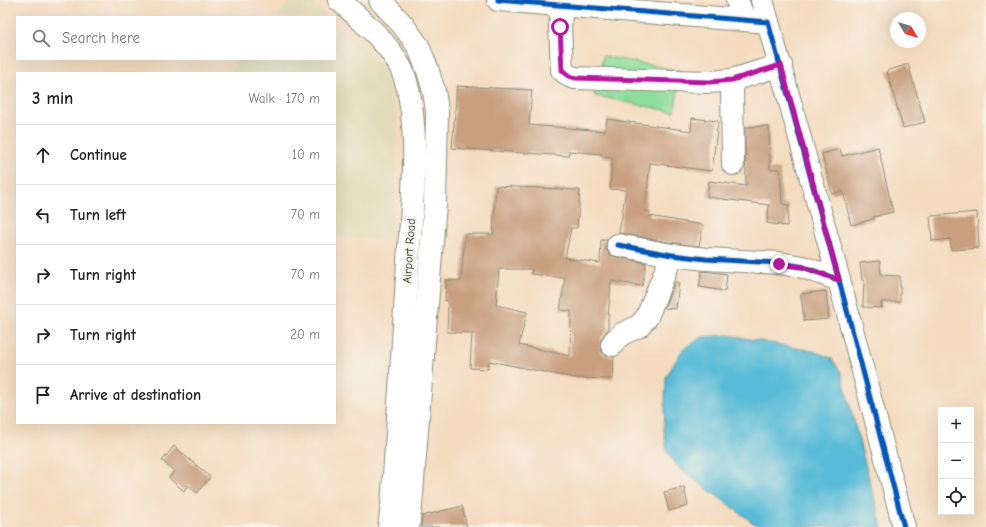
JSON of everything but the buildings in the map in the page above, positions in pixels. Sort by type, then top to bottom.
[{"type":"street","name":"Airport Road","points":[[380,0],[403,25],[418,46],[434,91],[437,111],[436,204],[408,527]]},
{"type":"street","points":[[498,0],[562,6],[741,10],[768,22]]},
{"type":"street","points":[[762,0],[839,280],[904,527]]},
{"type":"street","name":"Airport Road","points":[[343,1],[384,43],[396,60],[404,77],[410,98],[414,141],[412,202],[402,358],[392,505],[389,527]]},
{"type":"street","points":[[562,6],[560,27],[562,70],[569,76],[575,78],[694,82],[732,80],[781,65]]},
{"type":"street","points":[[396,60],[418,46]]},
{"type":"street","points":[[732,80],[733,164]]},
{"type":"street","points":[[618,245],[672,255],[803,267],[839,280]]},
{"type":"street","points":[[612,346],[615,340],[622,334],[639,326],[646,317],[672,255]]},
{"type":"shaded area","points":[[291,0],[309,0],[328,16],[277,16]]},
{"type":"shaded area","points":[[336,24],[371,54],[384,70],[391,86],[398,127],[391,241],[336,236],[336,72],[229,72],[239,60],[336,60]]},
{"type":"green space","points":[[603,56],[682,71],[674,112],[595,96]]},
{"type":"water","points":[[728,335],[813,351],[831,358],[841,372],[882,527],[759,527],[679,468],[667,452],[664,430],[666,377],[683,349],[703,337]]},
{"type":"cycle path","points":[[498,0],[768,22],[839,280],[904,527]]},
{"type":"cycle path","points":[[618,245],[672,255],[706,259],[779,263],[803,267],[839,280]]},
{"type":"route","points":[[560,27],[562,70],[569,76],[575,78],[710,82],[732,80],[781,65],[839,280],[803,267],[779,264]]}]
